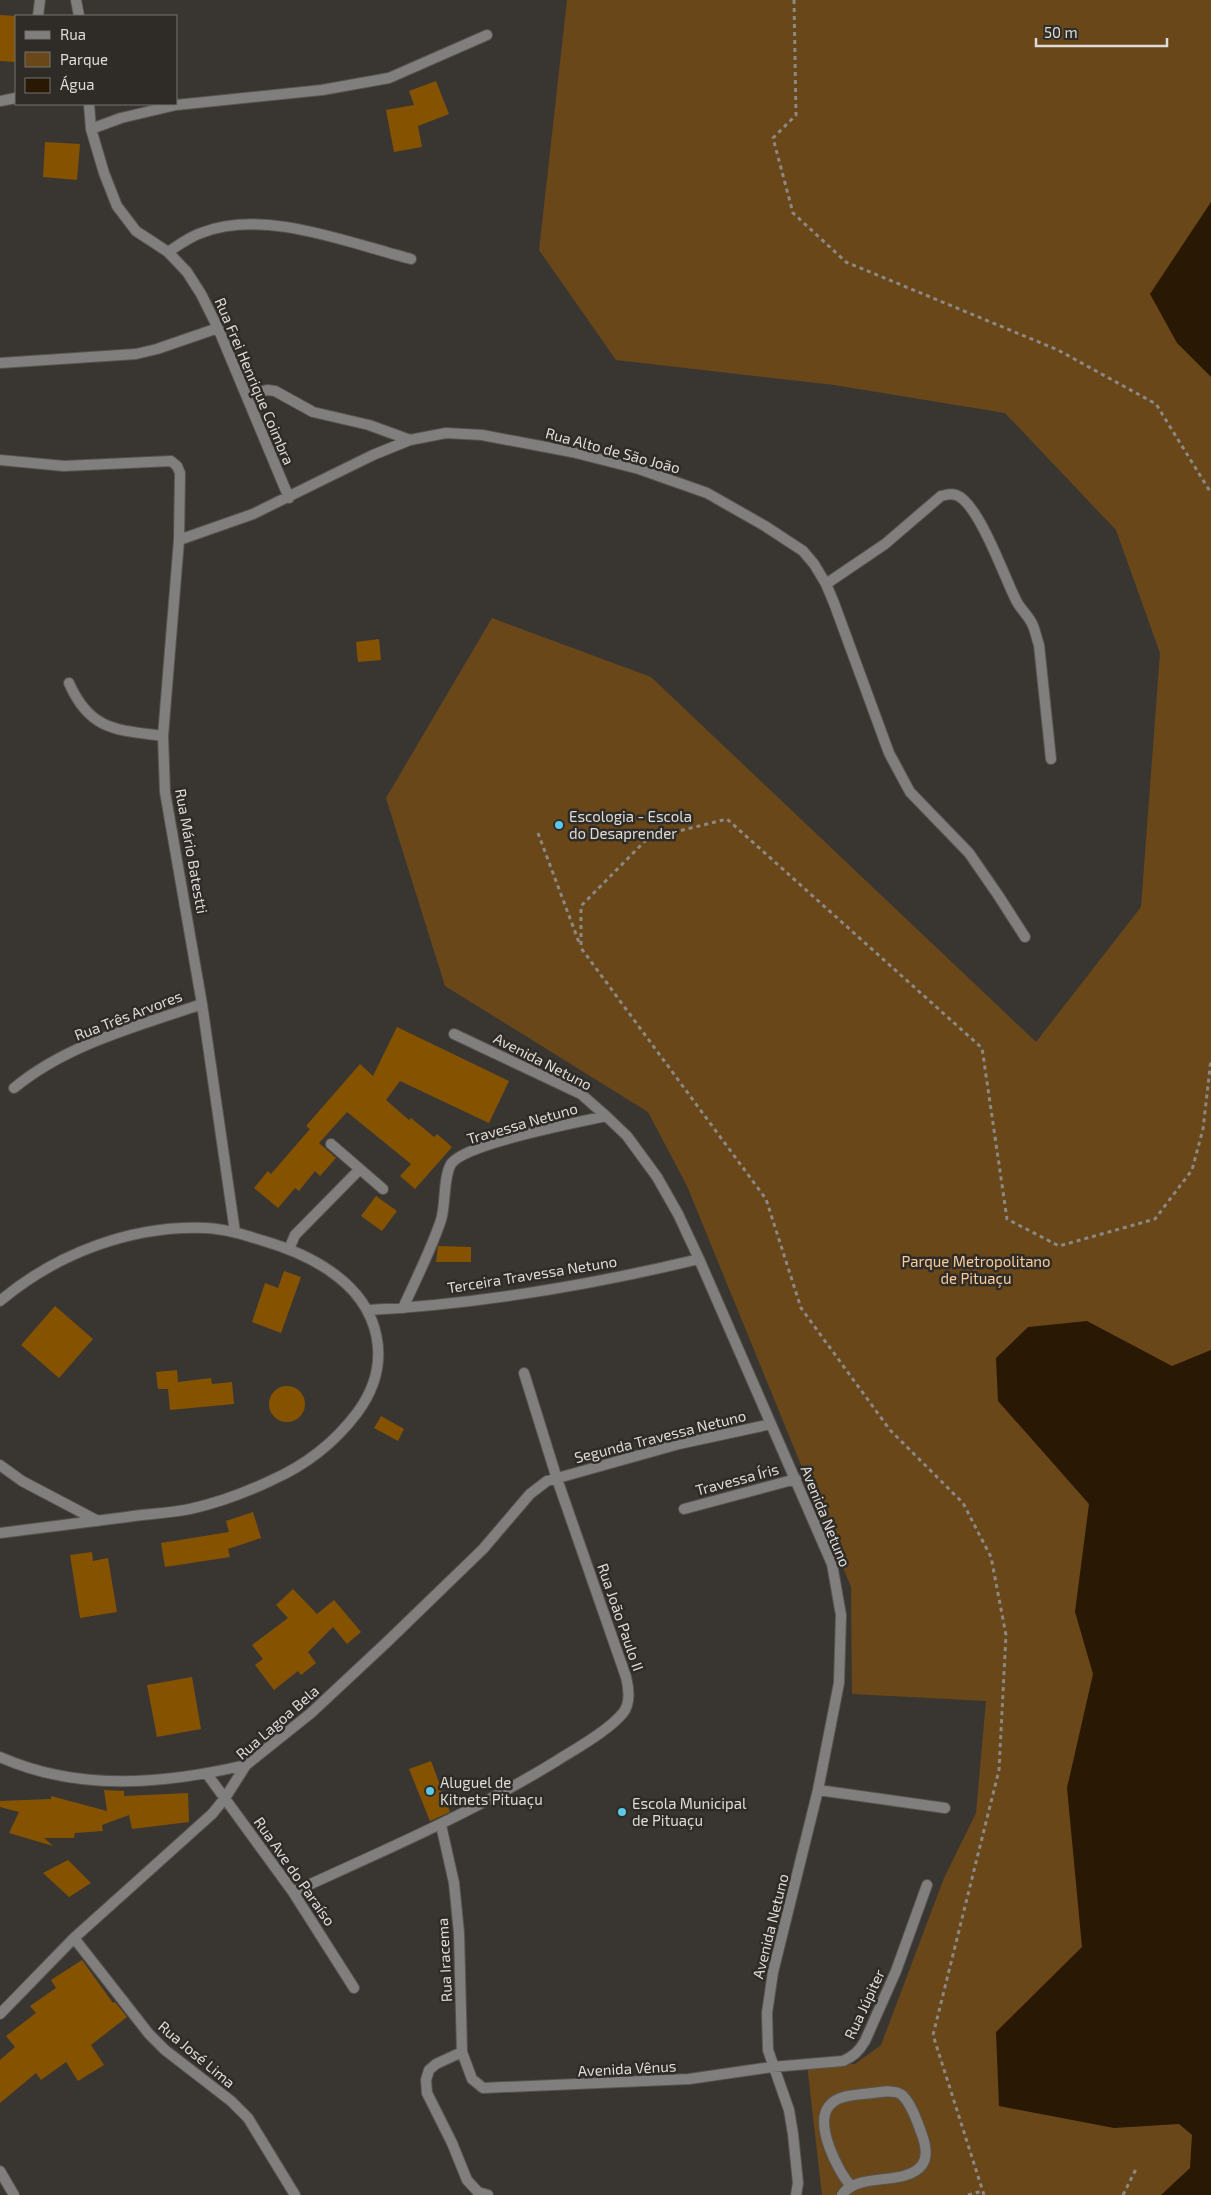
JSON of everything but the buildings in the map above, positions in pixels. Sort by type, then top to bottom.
[{"type":"street","points":[[38,15],[40,0]]},
{"type":"street","points":[[76,0],[79,15]]},
{"type":"street","points":[[178,105],[322,90],[389,78],[488,35]]},
{"type":"street","points":[[0,101],[15,98]]},
{"type":"street","name":"Rua Frei Henrique Coimbra","points":[[89,105],[92,129],[104,173],[117,206],[136,230],[168,252],[187,272],[201,294],[247,395],[289,498]]},
{"type":"street","points":[[92,129],[122,118],[176,105]]},
{"type":"street","points":[[168,252],[191,237],[203,232],[260,224],[298,228],[411,259]]},
{"type":"street","points":[[0,363],[136,354],[157,349],[218,328]]},
{"type":"street","points":[[247,395],[267,390],[275,391],[313,412],[369,425],[410,440]]},
{"type":"street","name":"Rua Alto de São João","points":[[179,540],[231,523],[289,498],[410,440],[446,433],[497,437],[572,452],[669,479],[707,493],[788,540],[803,551],[814,564],[826,584],[889,753],[899,773],[910,792],[973,859],[1025,937]]},
{"type":"street","name":"Rua Mário Batestti","points":[[0,460],[64,466],[171,461],[178,466],[180,473],[179,540],[163,736],[165,792],[202,1004],[235,1232]]},
{"type":"street","points":[[826,584],[884,544],[941,496],[957,495],[965,501],[987,534],[1015,598],[1030,619],[1035,630],[1051,759]]},
{"type":"street","points":[[69,683],[77,701],[86,712],[99,722],[118,730],[163,736]]},
{"type":"street","name":"Rua Três Arvores","points":[[14,1088],[40,1068],[93,1042],[202,1004]]},
{"type":"street","name":"Avenida Netuno","points":[[454,1034],[581,1094],[627,1136],[657,1177],[678,1214],[699,1259],[832,1564],[841,1615],[839,1683],[818,1790],[769,1991],[766,2031],[772,2067],[788,2110],[793,2134],[798,2183],[796,2195]]},
{"type":"street","name":"Travessa Netuno","points":[[403,1308],[442,1219],[451,1165],[458,1157],[492,1144],[548,1128],[606,1116]]},
{"type":"street","points":[[331,1144],[383,1189]]},
{"type":"street","points":[[289,1248],[295,1235],[360,1169]]},
{"type":"street","points":[[0,1301],[12,1290],[53,1264],[127,1235],[207,1228],[235,1232],[289,1248],[332,1272],[350,1288],[368,1310],[380,1351],[377,1374],[369,1397],[342,1433],[314,1455],[274,1480],[191,1509],[0,1533]]},
{"type":"street","name":"Terceira Travessa Netuno","points":[[368,1310],[403,1308],[545,1289],[656,1269],[699,1259]]},
{"type":"street","name":"Rua João Paulo II","points":[[293,1892],[441,1825],[516,1786],[581,1746],[617,1719],[624,1712],[628,1704],[629,1690],[626,1677],[557,1479],[524,1373]]},
{"type":"street","name":"Segunda Travessa Netuno","points":[[557,1479],[619,1459],[771,1424]]},
{"type":"street","points":[[0,1465],[22,1481],[98,1520]]},
{"type":"street","name":"Rua Lagoa Bela","points":[[0,2014],[74,1938],[188,1837],[226,1798],[246,1765],[311,1713],[387,1642],[483,1548],[530,1494],[547,1481],[557,1479]]},
{"type":"street","name":"Travessa Íris","points":[[684,1509],[796,1479]]},
{"type":"street","points":[[0,1757],[56,1776],[105,1782],[161,1781],[207,1774],[246,1765]]},
{"type":"street","name":"Rua Ave do Paraíso","points":[[207,1774],[293,1892],[354,1988]]},
{"type":"street","points":[[818,1790],[945,1808]]},
{"type":"street","name":"Rua Iracema","points":[[441,1825],[454,1883],[459,1933],[462,1976],[462,2052],[472,2079],[483,2088]]},
{"type":"street","name":"Rua Júpiter","points":[[772,2067],[843,2061],[853,2057],[860,2050],[896,1971],[927,1885]]},
{"type":"street","name":"Rua José Lima","points":[[74,1938],[149,2034],[165,2050],[231,2101],[248,2118],[295,2195]]},
{"type":"street","points":[[462,2052],[436,2064],[429,2070],[426,2080],[427,2093],[452,2143],[467,2180],[483,2194]]},
{"type":"street","name":"Avenida Vênus","points":[[483,2088],[689,2079],[772,2067]]},
{"type":"street","points":[[842,2195],[852,2186],[905,2175],[922,2165],[926,2149],[924,2138],[913,2113],[902,2095],[894,2092],[885,2092],[848,2096],[829,2105],[825,2113],[825,2125],[832,2156],[843,2177],[852,2186]]},
{"type":"street","points":[[0,2171],[14,2195]]},
{"type":"path","points":[[794,0],[796,115],[774,138],[793,213],[846,262],[1058,350],[1156,404],[1211,493]]},
{"type":"path","points":[[581,948],[581,906],[647,838],[726,818],[982,1048],[1007,1219],[1059,1246],[1155,1219],[1192,1170],[1204,1129],[1211,1059]]},
{"type":"path","points":[[538,833],[581,948],[766,1199],[801,1308],[890,1430],[963,1503],[990,1557],[1006,1635],[1000,1770],[933,2035],[983,2193],[968,2195]]},
{"type":"path","points":[[1123,2195],[1136,2169]]},
{"type":"green space","name":"Parque Metropolitano de Pituaçu","points":[[567,0],[1211,0],[1211,2195],[822,2195],[807,2064],[855,2064],[881,2045],[944,1878],[976,1813],[986,1701],[852,1694],[851,1587],[687,1186],[648,1112],[445,986],[386,798],[492,618],[651,677],[1036,1042],[1141,907],[1160,653],[1116,530],[1005,413],[834,385],[616,360],[539,250]]},
{"type":"water","points":[[1211,202],[1211,377],[1177,343],[1150,294]]},
{"type":"water","points":[[1087,1321],[1172,1366],[1211,1350],[1211,2195],[1161,2195],[1190,2168],[1192,2135],[1179,2124],[1114,2128],[999,2106],[996,2032],[1082,1947],[1067,1788],[1093,1674],[1075,1612],[1089,1504],[998,1401],[996,1358],[1028,1327]]},
{"type":"place","name":"Escologia - Escola do Desaprender","points":[[559,825]]},
{"type":"place","name":"Aluguel de Kitnets Pituaçu","points":[[430,1791]]},
{"type":"place","name":"Escola Municipal de Pituaçu","points":[[622,1812]]}]
